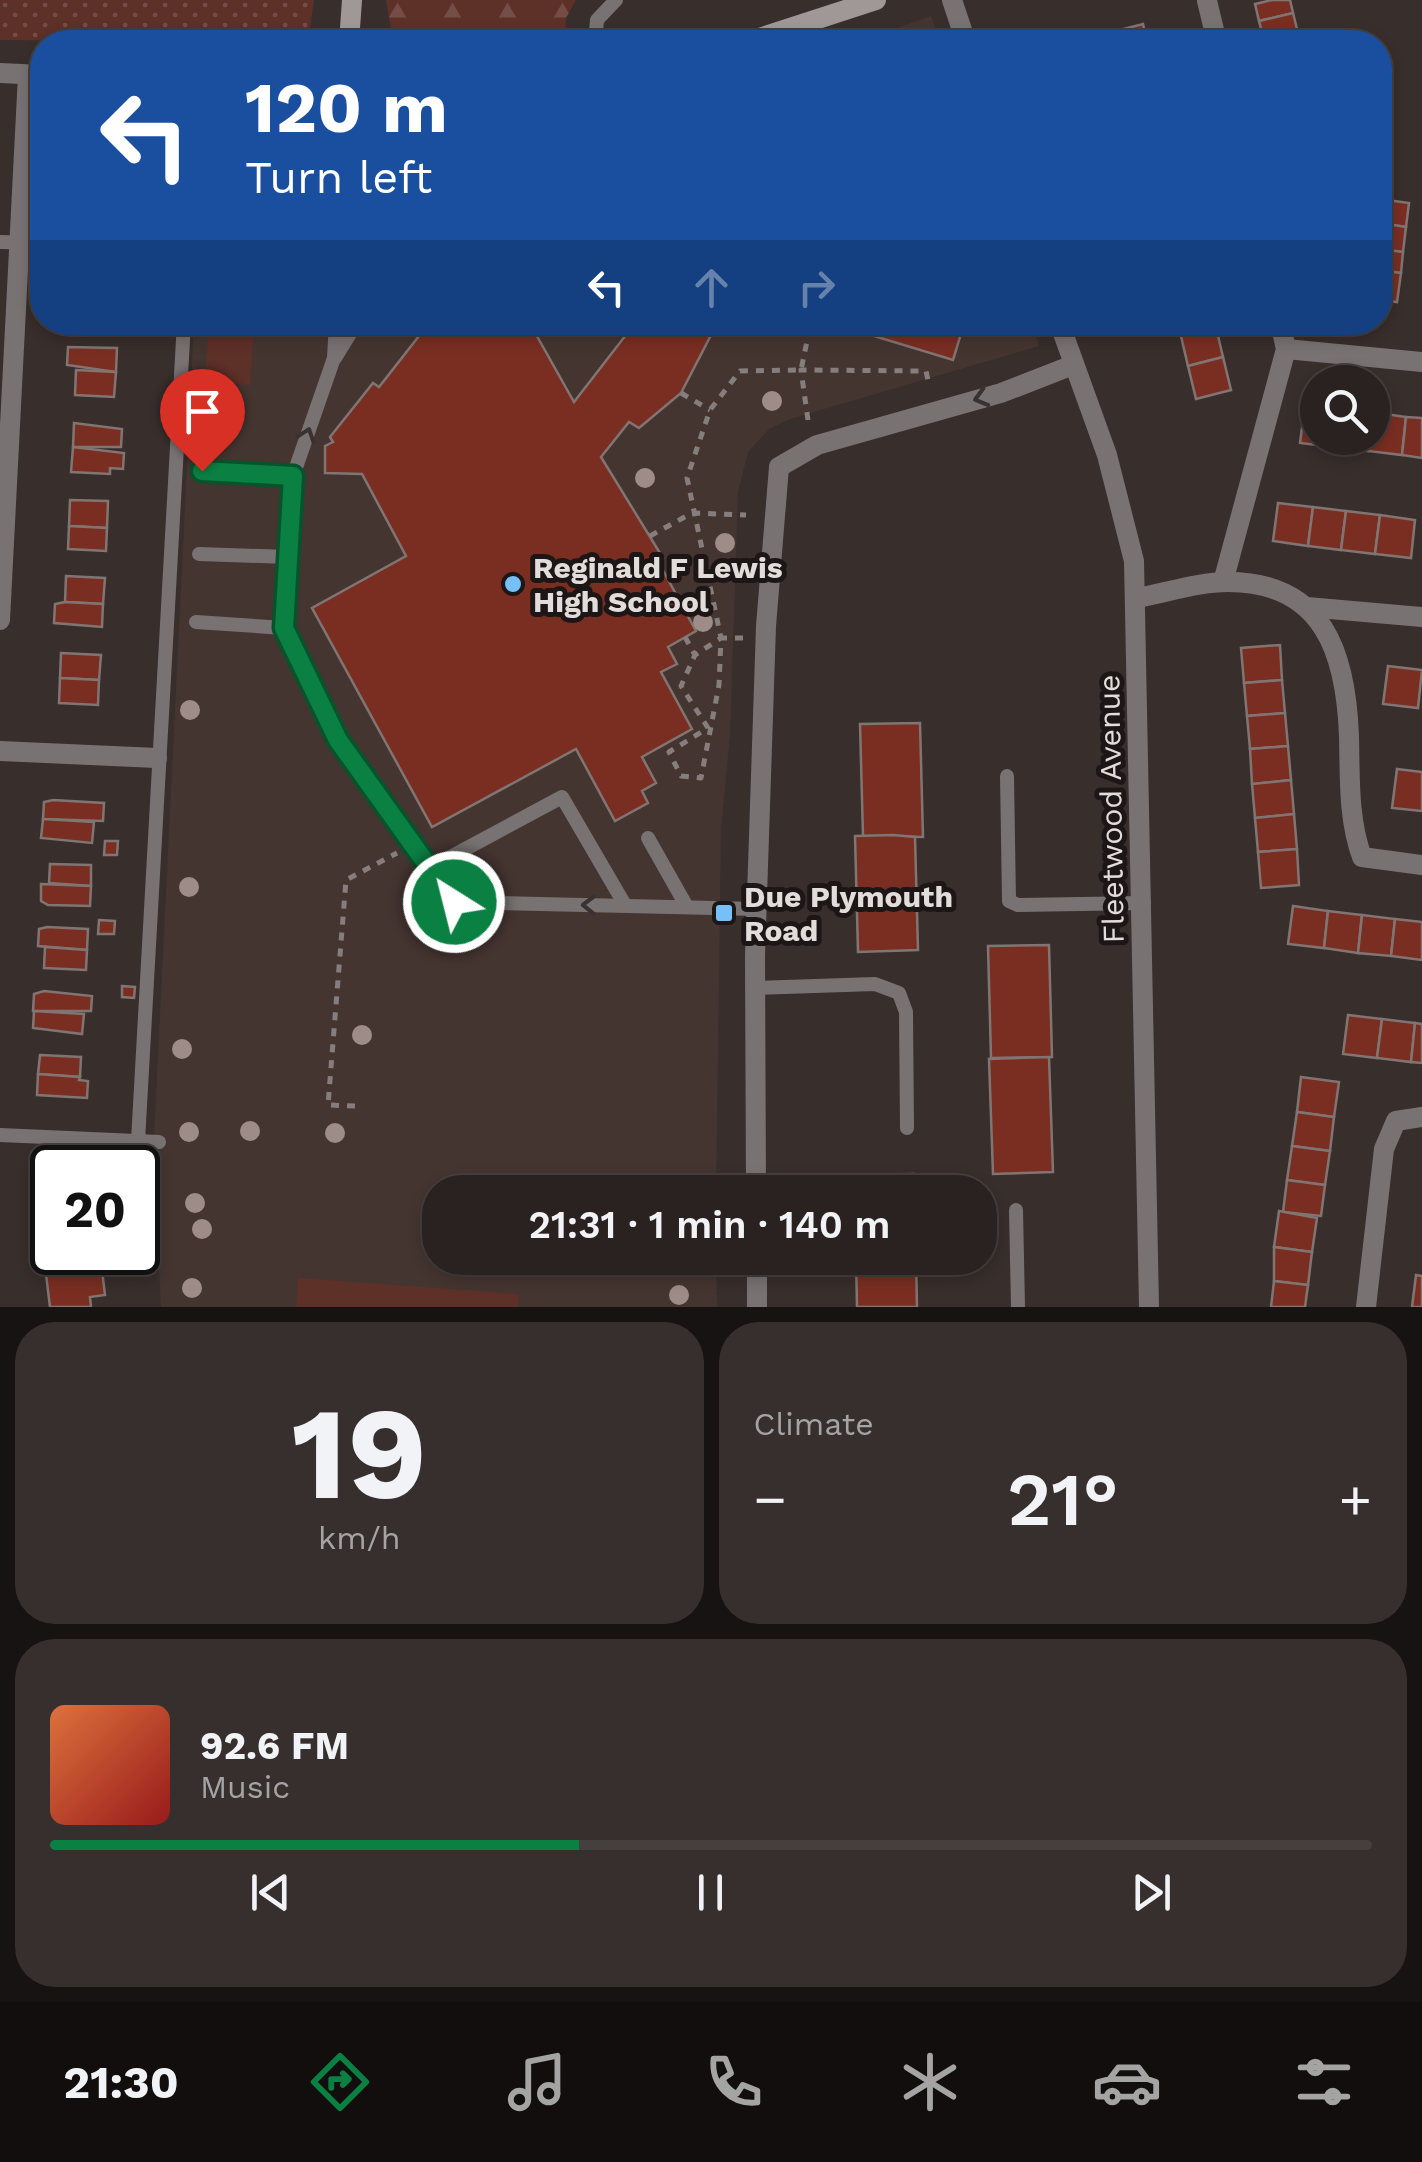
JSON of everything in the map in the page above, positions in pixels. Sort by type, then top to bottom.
[{"type":"street","points":[[350,30],[352,0]]},
{"type":"street","points":[[801,30],[876,0]]},
{"type":"street","points":[[952,0],[962,30]]},
{"type":"street","points":[[1207,1],[1213,30]]},
{"type":"street","points":[[0,73],[30,75]]},
{"type":"street","points":[[0,620],[10,242],[30,108]]},
{"type":"street","name":"Fleetwood Avenue","points":[[1063,335],[1122,506],[1134,561],[1144,903],[1149,1307]]},
{"type":"street","points":[[1223,582],[1286,349],[1283,335]]},
{"type":"street","points":[[1286,349],[1422,362]]},
{"type":"street","points":[[756,1175],[757,908],[768,589],[779,468],[817,445],[1000,393],[1073,365]]},
{"type":"street","points":[[1137,598],[1223,582],[1261,586],[1307,606],[1422,616]]},
{"type":"street","points":[[1307,606],[1337,652],[1344,680],[1353,826],[1362,857],[1422,865]]},
{"type":"street","points":[[0,751],[157,758]]},
{"type":"street","points":[[1366,1307],[1384,1149],[1396,1121],[1422,1117]]},
{"type":"street","points":[[756,1275],[757,1307]]},
{"type":"lane","points":[[596,30],[597,20],[616,0]]},
{"type":"lane","points":[[138,1141],[183,335]]},
{"type":"lane","points":[[334,358],[335,335]]},
{"type":"lane","points":[[349,335],[334,358],[293,476],[284,628],[338,740],[412,844],[454,902],[757,908]]},
{"type":"lane","points":[[202,471],[293,476]]},
{"type":"lane","points":[[199,554],[288,558]]},
{"type":"lane","points":[[196,622],[284,628]]},
{"type":"lane","points":[[1007,776],[1009,901],[1018,905],[1144,903]]},
{"type":"lane","points":[[430,868],[562,797],[625,906]]},
{"type":"lane","points":[[648,838],[687,907]]},
{"type":"lane","points":[[755,988],[875,984],[899,993],[906,1012],[907,1128]]},
{"type":"lane","points":[[0,1135],[159,1142]]},
{"type":"lane","points":[[1016,1210],[1018,1307]]},
{"type":"path","points":[[808,420],[801,370],[809,335]]},
{"type":"path","points":[[664,744],[680,776],[701,778],[708,758],[708,728],[719,684],[721,638],[687,478],[710,410],[740,371],[926,371],[929,384]]},
{"type":"path","points":[[681,393],[710,410]]},
{"type":"path","points":[[650,536],[692,513],[746,515]]},
{"type":"path","points":[[686,637],[695,655]]},
{"type":"path","points":[[672,690],[680,686],[695,655],[721,638],[743,638]]},
{"type":"path","points":[[680,686],[708,728]]},
{"type":"path","points":[[668,752],[708,728]]},
{"type":"path","points":[[355,1106],[328,1105],[346,880],[412,844]]},
{"type":"shaded area","points":[[931,16],[936,30],[891,30]]},
{"type":"shaded area","points":[[193,335],[1036,335],[1039,346],[790,419],[769,429],[748,452],[738,492],[730,735],[721,829],[716,1175],[422,1175],[422,1275],[716,1275],[717,1307],[161,1307],[160,1145],[154,1145]]},
{"type":"green space","points":[[0,0],[314,0],[310,30],[30,30],[30,40],[0,40]]},
{"type":"green space","points":[[386,0],[576,0],[566,18],[566,30],[391,30]]},
{"type":"green space","points":[[208,335],[253,335],[250,385],[205,383]]},
{"type":"green space","points":[[298,1278],[519,1294],[518,1307],[296,1307]]},
{"type":"building","points":[[1290,0],[1293,13],[1259,21],[1255,4]]},
{"type":"building","points":[[1293,13],[1297,29],[1261,30],[1259,21]]},
{"type":"building","points":[[1143,24],[1144,30],[1120,30]]},
{"type":"building","points":[[1392,201],[1409,203],[1406,227],[1392,225]]},
{"type":"building","points":[[1392,225],[1406,227],[1403,252],[1392,251]]},
{"type":"building","points":[[1392,251],[1403,252],[1401,273],[1392,272]]},
{"type":"building","points":[[1392,272],[1401,273],[1397,302],[1392,301]]},
{"type":"building","name":"Reginald F Lewis High School","points":[[420,335],[536,335],[574,402],[626,335],[710,337],[681,393],[639,428],[629,422],[601,457],[663,558],[658,561],[696,631],[668,647],[677,664],[661,672],[692,729],[642,757],[656,783],[642,791],[648,803],[615,821],[576,749],[432,827],[312,608],[406,556],[362,474],[325,473],[325,446],[333,442],[330,437],[373,383],[379,387]]},
{"type":"building","points":[[871,335],[961,335],[953,360]]},
{"type":"building","points":[[1181,335],[1218,335],[1223,357],[1188,366]]},
{"type":"building","points":[[68,347],[117,348],[116,372],[67,365]]},
{"type":"building","points":[[1223,357],[1231,390],[1196,399],[1188,366]]},
{"type":"building","points":[[76,370],[116,372],[114,397],[75,395]]},
{"type":"building","points":[[1390,415],[1406,417],[1402,455],[1390,454]]},
{"type":"building","points":[[1406,417],[1422,418],[1422,458],[1402,455]]},
{"type":"building","points":[[74,423],[122,429],[121,447],[73,447]]},
{"type":"building","points":[[73,447],[124,453],[123,469],[110,468],[110,474],[71,472]]},
{"type":"building","points":[[70,500],[108,501],[107,528],[69,526]]},
{"type":"building","points":[[1278,503],[1313,507],[1308,546],[1273,541]]},
{"type":"building","points":[[1313,507],[1346,511],[1341,550],[1308,546]]},
{"type":"building","points":[[1346,511],[1380,515],[1375,554],[1341,550]]},
{"type":"building","points":[[1380,515],[1415,520],[1411,558],[1375,554]]},
{"type":"building","points":[[69,526],[107,528],[106,551],[68,549]]},
{"type":"building","points":[[66,576],[105,578],[103,604],[65,602]]},
{"type":"building","points":[[55,604],[103,604],[102,627],[54,623]]},
{"type":"building","points":[[1280,645],[1282,680],[1244,683],[1241,648]]},
{"type":"building","points":[[61,653],[101,655],[99,680],[60,678]]},
{"type":"building","points":[[1388,666],[1422,670],[1418,708],[1383,704]]},
{"type":"building","points":[[60,678],[99,680],[98,705],[59,703]]},
{"type":"building","points":[[1282,680],[1285,713],[1247,716],[1244,683]]},
{"type":"building","points":[[1285,713],[1288,746],[1250,749],[1247,716]]},
{"type":"building","points":[[920,723],[923,837],[863,836],[860,724]]},
{"type":"building","points":[[1288,746],[1291,780],[1252,784],[1250,749]]},
{"type":"building","points":[[1397,769],[1422,772],[1422,811],[1392,808]]},
{"type":"building","points":[[1291,780],[1294,814],[1255,818],[1252,784]]},
{"type":"building","points":[[44,802],[104,803],[103,821],[43,819]]},
{"type":"building","points":[[1294,814],[1297,849],[1258,852],[1255,818]]},
{"type":"building","points":[[43,819],[94,822],[92,843],[41,838]]},
{"type":"building","points":[[855,836],[915,837],[918,950],[858,952]]},
{"type":"building","points":[[105,841],[118,841],[117,855],[104,855]]},
{"type":"building","points":[[1297,849],[1299,885],[1261,888],[1258,852]]},
{"type":"building","points":[[50,864],[91,865],[91,886],[49,883]]},
{"type":"building","points":[[41,884],[91,886],[90,906],[48,905],[41,901]]},
{"type":"building","points":[[1293,906],[1328,911],[1324,948],[1288,944]]},
{"type":"building","points":[[1328,911],[1362,915],[1358,953],[1324,948]]},
{"type":"building","points":[[1362,915],[1395,919],[1391,956],[1358,953]]},
{"type":"building","points":[[1395,919],[1422,922],[1422,960],[1391,956]]},
{"type":"building","points":[[99,920],[115,921],[114,934],[98,934]]},
{"type":"building","points":[[39,929],[88,929],[87,950],[38,946]]},
{"type":"building","points":[[1049,945],[1052,1057],[991,1058],[988,946]]},
{"type":"building","points":[[45,947],[87,950],[86,970],[44,968]]},
{"type":"building","points":[[122,986],[135,987],[134,998],[122,997]]},
{"type":"building","points":[[44,991],[92,996],[91,1011],[33,1011],[34,994]]},
{"type":"building","points":[[34,1011],[84,1014],[82,1034],[33,1028]]},
{"type":"building","points":[[1348,1015],[1382,1019],[1377,1058],[1343,1054]]},
{"type":"building","points":[[1382,1019],[1415,1023],[1411,1062],[1377,1058]]},
{"type":"building","points":[[1415,1023],[1422,1024],[1422,1063],[1411,1062]]},
{"type":"building","points":[[40,1055],[81,1057],[80,1077],[38,1074]]},
{"type":"building","points":[[1049,1057],[1053,1172],[993,1174],[989,1059]]},
{"type":"building","points":[[38,1074],[80,1077],[79,1080],[88,1081],[87,1098],[37,1095]]},
{"type":"building","points":[[1301,1077],[1339,1082],[1334,1117],[1297,1112]]},
{"type":"building","points":[[1297,1112],[1334,1117],[1330,1151],[1292,1146]]},
{"type":"building","points":[[1292,1146],[1330,1151],[1325,1185],[1287,1180]]},
{"type":"building","points":[[1287,1180],[1325,1185],[1321,1216],[1283,1212]]},
{"type":"building","points":[[1279,1211],[1317,1218],[1312,1252],[1274,1247]]},
{"type":"building","points":[[1274,1247],[1312,1252],[1308,1285],[1274,1281]]},
{"type":"building","points":[[46,1275],[103,1275],[105,1295],[90,1297],[91,1307],[50,1307]]},
{"type":"building","points":[[856,1275],[916,1275],[917,1307],[857,1307]]},
{"type":"building","points":[[1416,1275],[1422,1276],[1422,1307],[1412,1307]]},
{"type":"building","points":[[1274,1281],[1308,1285],[1305,1307],[1271,1307]]},
{"type":"place","name":"Reginald F Lewis High School","points":[[513,584]]},
{"type":"place","name":"Due Plymouth Road","points":[[724,913]]},
{"type":"route","points":[[202,471],[293,476],[284,628],[338,740],[454,902]]}]
